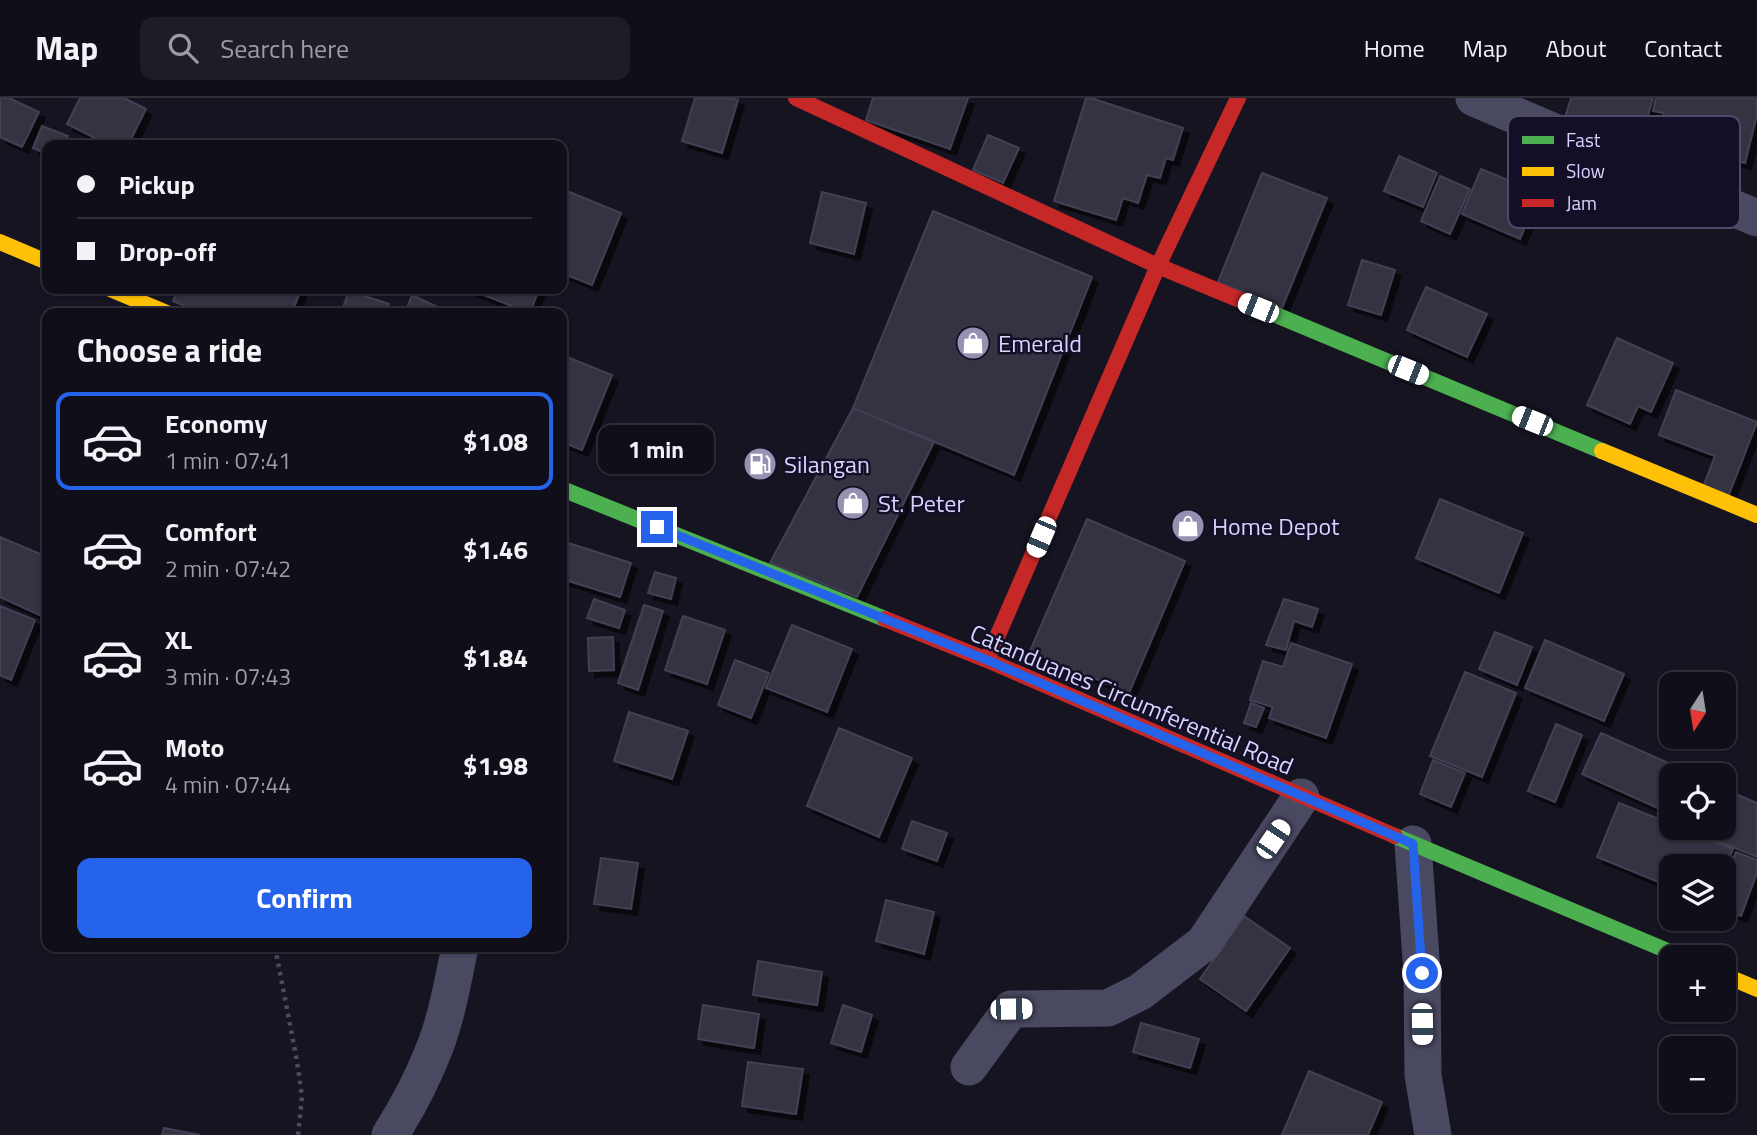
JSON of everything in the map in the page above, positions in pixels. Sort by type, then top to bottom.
[{"type":"street","points":[[796,98],[1158,266],[1757,515]]},
{"type":"street","points":[[987,660],[1158,266],[1238,98]]},
{"type":"street","points":[[1474,98],[1516,116]]},
{"type":"street","points":[[1740,211],[1757,218]]},
{"type":"street","points":[[0,242],[42,260]]},
{"type":"street","points":[[122,294],[155,308]]},
{"type":"street","name":"Catanduanes Circumferential Road","points":[[567,491],[987,660],[1301,797],[1659,947]]},
{"type":"street","points":[[969,1067],[1011,1009],[1108,1008],[1140,992],[1204,943],[1301,797]]},
{"type":"street","points":[[1413,844],[1422,973],[1423,1075],[1433,1135]]},
{"type":"street","points":[[390,1135],[410,1104],[436,1045],[459,952]]},
{"type":"street","points":[[1736,980],[1757,989]]},
{"type":"path","points":[[276,952],[302,1097],[298,1135]]},
{"type":"building","points":[[0,98],[9,98],[39,112],[22,147],[0,137]]},
{"type":"building","points":[[80,98],[124,98],[146,109],[130,140],[99,140],[67,124]]},
{"type":"building","points":[[695,98],[738,100],[722,153],[682,141]]},
{"type":"building","points":[[873,98],[968,98],[950,149],[866,120]]},
{"type":"building","points":[[1086,98],[1183,128],[1173,160],[1166,158],[1160,178],[1147,175],[1138,203],[1123,198],[1116,220],[1054,201]]},
{"type":"building","points":[[1571,98],[1653,98],[1648,116],[1565,116]]},
{"type":"building","points":[[1656,98],[1757,98],[1757,115],[1745,163],[1740,162],[1740,116],[1663,116],[1664,113],[1653,111]]},
{"type":"building","points":[[42,126],[68,136],[66,140],[42,140],[42,152],[33,148]]},
{"type":"building","points":[[988,135],[1019,148],[1003,183],[973,170]]},
{"type":"building","points":[[1399,156],[1437,173],[1423,207],[1384,191]]},
{"type":"building","points":[[1481,169],[1508,180],[1508,228],[1525,228],[1520,239],[1462,214]]},
{"type":"building","points":[[1262,173],[1327,198],[1282,308],[1218,282]]},
{"type":"building","points":[[1440,176],[1470,189],[1450,234],[1421,221]]},
{"type":"building","points":[[567,191],[621,213],[592,285],[567,275]]},
{"type":"building","points":[[822,192],[866,203],[854,254],[810,243]]},
{"type":"building","name":"Emerald","points":[[933,211],[1092,277],[1014,475],[853,408]]},
{"type":"building","points":[[1362,260],[1395,270],[1381,315],[1348,305]]},
{"type":"building","points":[[1426,287],[1487,314],[1467,357],[1407,330]]},
{"type":"building","points":[[176,294],[299,294],[294,308],[189,308],[173,301]]},
{"type":"building","points":[[348,294],[358,294],[389,304],[388,308],[343,308]]},
{"type":"building","points":[[481,294],[537,294],[532,308],[517,308]]},
{"type":"building","points":[[412,295],[439,308],[407,308]]},
{"type":"building","points":[[1617,338],[1673,363],[1651,412],[1638,406],[1630,424],[1587,405]]},
{"type":"building","points":[[567,357],[612,375],[582,450],[567,444]]},
{"type":"building","points":[[1676,390],[1757,422],[1728,497],[1703,487],[1715,456],[1659,435]]},
{"type":"building","name":"St. Peter","points":[[853,408],[934,442],[857,597],[770,563]]},
{"type":"building","points":[[1440,499],[1523,533],[1499,593],[1416,558]]},
{"type":"building","points":[[1087,519],[1185,561],[1129,693],[1030,651]]},
{"type":"building","points":[[0,537],[42,555],[42,616],[0,597]]},
{"type":"building","points":[[567,543],[631,563],[620,597],[567,581]]},
{"type":"building","points":[[655,572],[676,578],[671,599],[648,593]]},
{"type":"building","points":[[594,599],[625,610],[619,628],[587,618]]},
{"type":"building","points":[[1284,599],[1318,609],[1312,627],[1294,621],[1286,650],[1266,645]]},
{"type":"building","points":[[644,605],[663,611],[638,690],[618,683]]},
{"type":"building","points":[[0,606],[35,620],[11,680],[0,675]]},
{"type":"building","points":[[683,616],[725,630],[707,684],[665,670]]},
{"type":"building","points":[[792,625],[852,649],[827,712],[766,688]]},
{"type":"building","points":[[1495,632],[1532,647],[1517,685],[1479,669]]},
{"type":"building","points":[[613,637],[614,670],[589,671],[588,638]]},
{"type":"building","points":[[1545,640],[1624,674],[1604,721],[1525,688]]},
{"type":"building","points":[[1291,643],[1352,664],[1326,738],[1269,718],[1273,707],[1250,700],[1263,661],[1283,667]]},
{"type":"building","points":[[735,660],[769,673],[751,718],[718,705]]},
{"type":"building","points":[[1465,672],[1516,693],[1482,777],[1430,756]]},
{"type":"building","points":[[1251,703],[1264,708],[1256,727],[1244,723]]},
{"type":"building","points":[[629,712],[688,731],[672,779],[614,761]]},
{"type":"building","points":[[1556,724],[1582,735],[1555,802],[1528,791]]},
{"type":"building","points":[[839,728],[912,758],[879,837],[807,806]]},
{"type":"building","points":[[1601,733],[1668,763],[1659,763],[1659,809],[1582,774]]},
{"type":"building","points":[[1433,760],[1465,773],[1451,807],[1420,794]]},
{"type":"building","points":[[1736,794],[1757,803],[1757,857],[1716,840],[1736,840]]},
{"type":"building","points":[[1619,803],[1659,819],[1659,840],[1710,840],[1733,849],[1731,854],[1659,854],[1659,882],[1597,857]]},
{"type":"building","points":[[912,821],[947,833],[937,861],[902,849]]},
{"type":"building","points":[[1736,852],[1757,860],[1757,873],[1741,916],[1736,914]]},
{"type":"building","points":[[601,858],[638,863],[631,909],[594,904]]},
{"type":"building","points":[[886,900],[934,912],[924,954],[876,941]]},
{"type":"building","points":[[1244,916],[1290,948],[1246,1011],[1200,979]]},
{"type":"building","points":[[758,961],[822,972],[817,1005],[753,995]]},
{"type":"building","points":[[703,1005],[759,1014],[754,1048],[698,1039]]},
{"type":"building","points":[[843,1005],[872,1015],[861,1052],[831,1043]]},
{"type":"building","points":[[1141,1023],[1199,1039],[1190,1068],[1133,1052]]},
{"type":"building","points":[[748,1062],[803,1069],[796,1114],[742,1106]]},
{"type":"building","points":[[1309,1071],[1382,1102],[1368,1135],[1282,1135]]},
{"type":"building","points":[[164,1128],[200,1135],[162,1135]]},
{"type":"traffic: fast","points":[[1252,305],[1602,451]]},
{"type":"traffic: fast","points":[[567,491],[885,619]]},
{"type":"traffic: fast","points":[[1395,836],[1659,947]]},
{"type":"traffic: slow","points":[[0,242],[42,260]]},
{"type":"traffic: slow","points":[[122,294],[155,308]]},
{"type":"traffic: slow","points":[[1602,451],[1757,515]]},
{"type":"traffic: slow","points":[[1736,980],[1757,989]]},
{"type":"traffic: jam","points":[[796,98],[1158,266],[1252,305]]},
{"type":"traffic: jam","points":[[987,660],[1158,266],[1238,98]]},
{"type":"traffic: jam","points":[[885,619],[987,660],[1395,836]]},
{"type":"place","name":"Emerald","points":[[973,343]]},
{"type":"place","name":"Silangan","points":[[760,464]]},
{"type":"place","name":"St. Peter","points":[[853,503]]},
{"type":"place","name":"Home Depot","points":[[1188,526]]},
{"type":"route","points":[[657,527],[987,660],[1413,844],[1422,973]]}]
